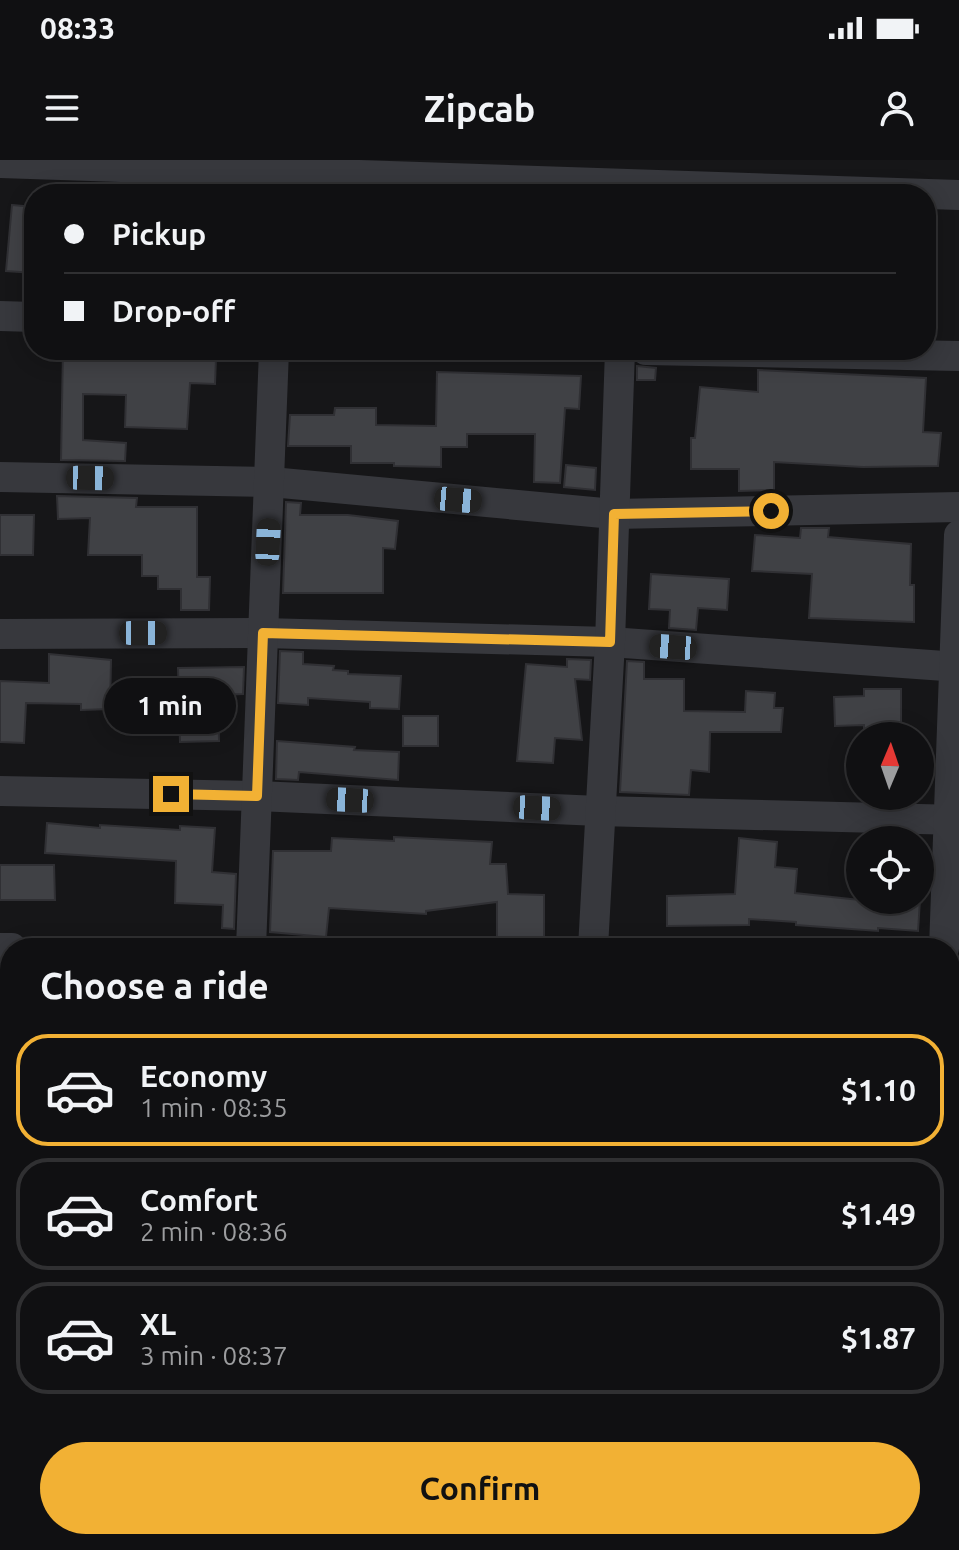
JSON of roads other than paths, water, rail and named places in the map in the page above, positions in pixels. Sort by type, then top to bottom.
[{"type":"street","points":[[0,163],[287,176],[712,184]]},
{"type":"street","points":[[936,194],[959,195]]},
{"type":"street","points":[[0,316],[24,317]]},
{"type":"street","points":[[936,356],[959,356]]},
{"type":"street","points":[[251,938],[274,360]]},
{"type":"street","points":[[593,938],[610,642],[620,360]]},
{"type":"street","points":[[0,477],[271,482],[614,514],[959,507]]},
{"type":"street","points":[[945,938],[954,819],[959,535]]},
{"type":"street","points":[[0,634],[263,633],[610,642],[957,667]]},
{"type":"street","points":[[0,791],[257,796],[599,811],[954,819]]}]
